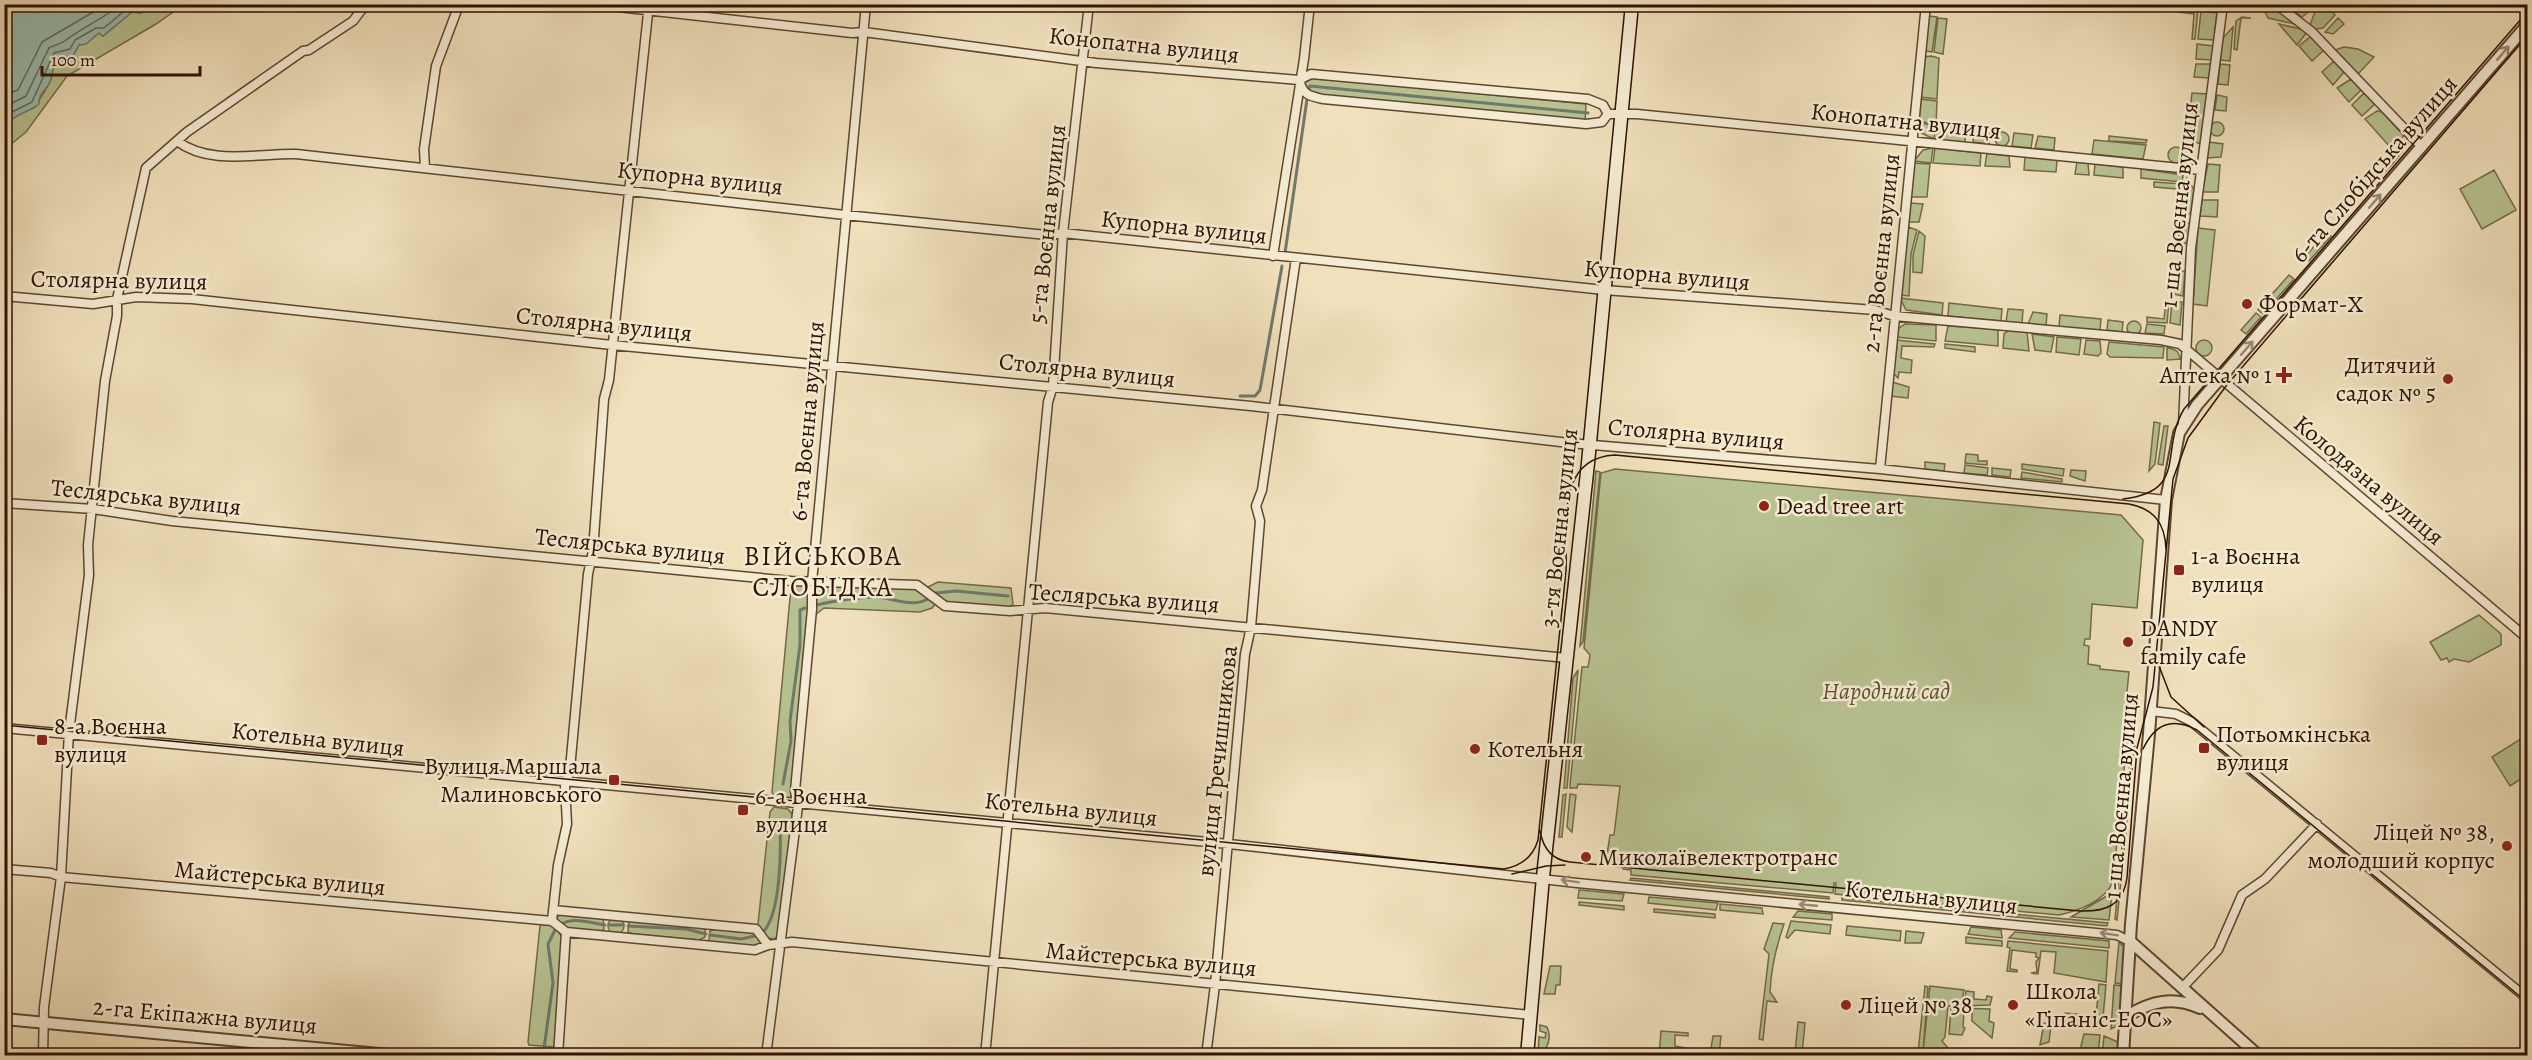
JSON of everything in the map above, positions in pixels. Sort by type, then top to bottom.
[{"type":"main road","name":"3-тя Воєнна вулиця","points":[[1527,1056],[1543,877],[1590,445],[1604,290],[1615,114],[1632,4]]},
{"type":"street","points":[[43,1056],[44,1023],[61,877],[70,734],[89,575],[88,545],[105,381],[117,316],[117,299],[146,168],[177,141],[303,51],[309,50],[353,21],[366,4]]},
{"type":"street","name":"Конопатна вулиця","points":[[591,4],[649,8],[852,33],[864,32],[1084,60],[1299,80],[1311,74],[1588,99],[1603,105],[1615,114],[2200,170]]},
{"type":"street","name":"6-та Воєнна вулиця","points":[[766,1056],[782,945],[797,803],[795,791],[813,609],[812,582],[866,4]]},
{"type":"street","name":"5-та Воєнна вулиця","points":[[985,1056],[996,964],[1048,402],[1053,386],[1064,233],[1089,4]]},
{"type":"street","points":[[1273,256],[1299,80],[1305,59],[1310,4]]},
{"type":"street","name":"2-га Воєнна вулиця","points":[[1880,469],[1926,4]]},
{"type":"street","name":"1-ша Воєнна вулиця","points":[[2123,1056],[2166,500],[2177,441],[2183,425],[2191,248],[2223,4]]},
{"type":"street","points":[[2276,4],[2312,32],[2421,146]]},
{"type":"street","points":[[558,1056],[566,933],[552,921],[558,866],[567,824],[566,783],[570,769],[588,574],[592,561],[604,399],[609,380],[649,8]]},
{"type":"street","points":[[425,168],[424,149],[436,66],[457,10]]},
{"type":"street","name":"6-та Слобідська вулиця","points":[[2183,425],[2528,24]]},
{"type":"street","name":"Конопатна вулиця","points":[[1299,80],[1302,91],[1307,96],[1323,99],[1586,124],[1602,122],[1615,114]]},
{"type":"street","name":"Купорна вулиця","points":[[177,141],[189,150],[234,157],[265,153],[296,154],[1047,235],[1064,233],[1604,290],[1875,310],[1894,316],[2167,341],[2180,344],[2187,351]]},
{"type":"street","name":"вулиця Гречишникова","points":[[1206,1056],[1229,844],[1245,654],[1251,627],[1260,521],[1256,506],[1262,490],[1296,258]]},
{"type":"street","name":"Столярна вулиця","points":[[4,296],[93,304],[136,297],[192,299],[612,345],[1274,409],[1590,445],[1880,469],[2166,500]]},
{"type":"street","name":"Колодязна вулиця","points":[[2187,351],[2528,639]]},
{"type":"street","name":"Теслярська вулиця","points":[[4,503],[93,509],[172,521],[812,582],[917,585],[945,606],[1010,611],[1045,608],[1567,658]]},
{"type":"street","points":[[2151,711],[2176,714],[2192,722],[2528,999]]},
{"type":"street","name":"Котельна вулиця","points":[[4,728],[1229,844],[1577,882],[2117,934],[2132,942]]},
{"type":"street","points":[[2182,988],[2218,950],[2242,895],[2265,879],[2317,824]]},
{"type":"street","name":"Майстерська вулиця","points":[[4,869],[51,873],[61,877],[552,921]]},
{"type":"street","points":[[554,910],[756,929],[768,945]]},
{"type":"street","name":"Майстерська вулиця","points":[[566,933],[754,950],[768,945],[792,942],[996,964],[1531,1015]]},
{"type":"street","points":[[2132,942],[2259,1056]]},
{"type":"street","points":[[2127,1016],[2144,1005],[2167,1000],[2187,1003],[2207,1011]]},
{"type":"street","name":"2-га Екіпажна вулиця","points":[[4,1019],[401,1056]]},
{"type":"green space","points":[[154,5],[183,5],[156,24],[67,76],[26,132],[5,149],[5,125],[15,115],[34,108],[50,82],[58,58],[76,51],[78,45],[99,33],[103,36],[132,12],[141,13]]},
{"type":"green space","points":[[2286,5],[2317,5],[2302,17]]},
{"type":"green space","points":[[2326,5],[2335,15],[2323,28],[2316,29],[2310,25],[2316,9]]},
{"type":"green space","points":[[2180,8],[2198,10],[2195,39],[2192,39],[2194,14],[2178,12]]},
{"type":"green space","points":[[2276,9],[2299,25],[2268,18],[2265,12]]},
{"type":"green space","points":[[2201,11],[2217,13],[2214,40],[2198,39]]},
{"type":"green space","points":[[1928,16],[1937,17],[1932,52],[1925,51]]},
{"type":"green space","points":[[2242,17],[2251,18],[2241,18],[2237,50],[2234,49],[2236,21]]},
{"type":"green space","points":[[1938,18],[1947,19],[1943,54],[1934,52]]},
{"type":"green space","points":[[2338,18],[2344,24],[2333,34],[2325,32]]},
{"type":"green space","points":[[2279,24],[2305,30],[2307,32],[2297,45]]},
{"type":"green space","points":[[2233,27],[2230,61],[2220,60],[2222,39]]},
{"type":"green space","points":[[2311,36],[2324,50],[2312,61],[2299,46]]},
{"type":"green space","points":[[2197,44],[2213,46],[2212,60],[2196,59]]},
{"type":"green space","points":[[2344,47],[2358,49],[2374,57],[2358,74],[2335,50]]},
{"type":"green space","points":[[1924,57],[1939,58],[1937,99],[1920,97]]},
{"type":"green space","points":[[2334,61],[2344,72],[2333,85],[2322,72]]},
{"type":"green space","points":[[2196,64],[2212,64],[2210,78],[2194,77]]},
{"type":"green space","points":[[2220,64],[2230,65],[2228,85],[2218,84]]},
{"type":"green space","points":[[1310,77],[1586,104],[1585,122],[1322,96],[1305,91],[1301,83]]},
{"type":"green space","points":[[2351,79],[2361,90],[2349,102],[2337,88]]},
{"type":"green space","points":[[2192,93],[2208,94],[2200,144],[2187,138]]},
{"type":"green space","points":[[2364,93],[2375,104],[2362,116],[2352,105]]},
{"type":"green space","points":[[2217,95],[2227,97],[2226,111],[2215,110]]},
{"type":"green space","points":[[1920,99],[1937,101],[1936,124],[1918,121]]},
{"type":"green space","points":[[2377,111],[2382,112],[2404,136],[2391,148],[2365,119]]},
{"type":"green space","points":[[2217,122],[2222,124],[2224,129],[2222,134],[2217,136],[2212,134],[2210,129],[2212,124]]},
{"type":"green space","points":[[1918,123],[1935,125],[1934,139],[1919,132]]},
{"type":"green space","points":[[1937,126],[1966,128],[1965,142],[1936,140]]},
{"type":"green space","points":[[1974,130],[1990,132],[1989,144],[1973,142]]},
{"type":"green space","points":[[1999,132],[2005,132],[2009,139],[2005,146],[1999,146],[1995,142],[1995,136]]},
{"type":"green space","points":[[2014,133],[2033,135],[2031,148],[2012,146]]},
{"type":"green space","points":[[2038,136],[2055,138],[2054,150],[2035,148]]},
{"type":"green space","points":[[2109,136],[2147,140],[2146,143],[2109,141]]},
{"type":"green space","points":[[2407,139],[2408,143],[2399,156],[2387,170],[2378,176]]},
{"type":"green space","points":[[2094,140],[2146,145],[2143,159],[2092,154]]},
{"type":"green space","points":[[2209,142],[2223,144],[2221,157],[2207,158]]},
{"type":"green space","points":[[2176,147],[2182,149],[2184,155],[2182,161],[2176,163],[2170,161],[2168,155],[2170,149]]},
{"type":"green space","points":[[1933,148],[1931,163],[1914,161],[1923,150]]},
{"type":"green space","points":[[1935,148],[1981,153],[1980,166],[1933,163]]},
{"type":"green space","points":[[1987,153],[2009,156],[2010,167],[1985,166]]},
{"type":"green space","points":[[2025,157],[2057,160],[2056,172],[2024,170]]},
{"type":"green space","points":[[2077,162],[2088,163],[2089,175],[2075,174]]},
{"type":"green space","points":[[1913,163],[1930,164],[1927,197],[1910,197]]},
{"type":"green space","points":[[2095,164],[2123,167],[2123,178],[2094,175]]},
{"type":"green space","points":[[2208,164],[2220,165],[2218,192],[2202,192]]},
{"type":"green space","points":[[2141,169],[2183,175],[2182,182],[2141,178]]},
{"type":"green space","points":[[2494,170],[2516,210],[2482,229],[2460,189]]},
{"type":"green space","points":[[2187,178],[2194,190],[2191,214],[2180,214]]},
{"type":"green space","points":[[2154,182],[2183,184],[2178,215],[2175,214],[2177,189],[2154,187]]},
{"type":"green space","points":[[2202,200],[2218,200],[2217,217],[2200,216]]},
{"type":"green space","points":[[1910,203],[1923,204],[1919,222],[1908,222]]},
{"type":"green space","points":[[2180,220],[2190,224],[2188,242],[2184,244],[2178,243]]},
{"type":"green space","points":[[1908,227],[1917,230],[1911,254],[1909,296],[1900,295]]},
{"type":"green space","points":[[2198,228],[2215,230],[2207,306],[2193,304]]},
{"type":"green space","points":[[1919,231],[1925,236],[1922,273],[1913,272],[1913,255]]},
{"type":"green space","points":[[2326,232],[2331,236],[2309,261],[2305,257]]},
{"type":"green space","points":[[2175,271],[2185,271],[2183,296],[2173,294]]},
{"type":"green space","points":[[2289,275],[2294,279],[2263,314],[2258,310]]},
{"type":"green space","points":[[1900,298],[1943,303],[1942,315],[1906,310]]},
{"type":"green space","points":[[2166,302],[2169,302],[2167,323],[2147,322],[2147,317],[2164,319]]},
{"type":"green space","points":[[2172,302],[2182,302],[2180,325],[2170,323]]},
{"type":"green space","points":[[1949,303],[2002,309],[2001,321],[1948,316]]},
{"type":"green space","points":[[2008,309],[2023,310],[2022,323],[2006,322]]},
{"type":"green space","points":[[2033,312],[2047,314],[2046,325],[2028,324]]},
{"type":"green space","points":[[2256,313],[2261,317],[2246,334],[2241,330]]},
{"type":"green space","points":[[2060,315],[2101,319],[2100,330],[2059,327]]},
{"type":"green space","points":[[2108,320],[2123,322],[2122,332],[2107,330]]},
{"type":"green space","points":[[2134,321],[2139,323],[2141,328],[2139,333],[2134,335],[2129,333],[2127,328],[2129,323]]},
{"type":"green space","points":[[1905,324],[1936,325],[1936,341],[1896,337],[1899,328]]},
{"type":"green space","points":[[2147,324],[2165,326],[2164,334],[2145,333]]},
{"type":"green space","points":[[1948,326],[1998,329],[1998,346],[1945,341]]},
{"type":"green space","points":[[2009,330],[2027,332],[2029,351],[2003,348],[2004,334]]},
{"type":"green space","points":[[2032,334],[2054,337],[2051,352],[2035,350]]},
{"type":"green space","points":[[2057,337],[2081,339],[2079,355],[2056,352]]},
{"type":"green space","points":[[1896,340],[1935,344],[1934,347],[1902,346],[1901,358],[1912,360],[1911,373],[1899,372],[1898,378],[1893,373]]},
{"type":"green space","points":[[2086,340],[2100,341],[2101,353],[2098,356],[2084,354]]},
{"type":"green space","points":[[2204,340],[2210,342],[2212,348],[2210,354],[2204,356],[2198,354],[2196,348],[2198,342]]},
{"type":"green space","points":[[2109,342],[2164,347],[2163,358],[2110,357],[2107,354]]},
{"type":"green space","points":[[1945,344],[1975,347],[1975,352],[1945,348]]},
{"type":"green space","points":[[2167,347],[2177,351],[2181,359],[2167,360]]},
{"type":"green space","points":[[1892,382],[1909,387],[1908,398],[1890,396]]},
{"type":"green space","points":[[2154,422],[2160,423],[2155,464],[2149,471]]},
{"type":"green space","points":[[2164,426],[2168,426],[2163,465],[2158,464]]},
{"type":"green space","points":[[1966,454],[1978,455],[1978,461],[1987,461],[1987,465],[1965,463]]},
{"type":"green space","points":[[1925,462],[1945,464],[1944,471],[1925,469]]},
{"type":"green space","points":[[2022,464],[2064,469],[2063,476],[2022,469]]},
{"type":"green space","points":[[1965,465],[1988,468],[1987,475],[1964,473]]},
{"type":"green space","points":[[1992,468],[2011,470],[2010,477],[1992,475]]},
{"type":"green space","name":"Народний сад","points":[[1615,469],[2121,515],[2143,540],[2137,608],[2092,604],[2090,639],[2085,639],[2084,645],[2089,646],[2088,664],[2100,666],[2100,669],[2129,672],[2122,740],[2127,740],[2113,882],[2104,895],[2090,904],[2059,915],[1835,894],[1836,883],[1834,883],[1833,893],[1631,875],[1631,870],[1623,869],[1624,863],[1606,861],[1610,835],[1614,835],[1620,786],[1578,784],[1577,788],[1570,788],[1570,785],[1582,667],[1588,667],[1590,655],[1584,648],[1601,473]]},
{"type":"green space","points":[[2071,470],[2086,471],[2085,481],[2070,476]]},
{"type":"green space","points":[[1596,471],[1600,472],[1583,642],[1580,646]]},
{"type":"green space","points":[[2022,472],[2062,479],[2062,482],[2021,478]]},
{"type":"green space","points":[[938,582],[1011,588],[1013,604],[1008,609],[946,604],[928,587]]},
{"type":"green space","points":[[795,584],[804,585],[808,590],[808,635],[792,795],[789,798],[774,796],[772,792],[791,587]]},
{"type":"green space","points":[[822,584],[912,588],[921,590],[936,603],[932,608],[920,612],[824,608],[815,615],[816,589]]},
{"type":"green space","points":[[2479,615],[2501,634],[2501,645],[2469,662],[2454,659],[2449,662],[2447,658],[2441,660],[2430,642]]},
{"type":"green space","points":[[1578,670],[1567,788],[1564,788],[1573,678]]},
{"type":"green space","points":[[2527,735],[2527,775],[2510,786],[2492,757]]},
{"type":"green space","points":[[2132,742],[2135,742],[2117,920],[2115,919]]},
{"type":"green space","points":[[1566,794],[1562,837],[1559,837],[1563,795]]},
{"type":"green space","points":[[1570,794],[1576,795],[1572,832],[1567,827]]},
{"type":"green space","points":[[774,807],[788,809],[793,815],[779,936],[774,939],[764,937],[758,924],[770,812]]},
{"type":"green space","points":[[1631,878],[1829,897],[1829,899],[1630,880]]},
{"type":"green space","points":[[1579,890],[1624,894],[1622,901],[1578,898]]},
{"type":"green space","points":[[2112,893],[2109,920],[2071,917]]},
{"type":"green space","points":[[1649,897],[1718,903],[1716,910],[1648,903]]},
{"type":"green space","points":[[1842,898],[2108,923],[2107,926],[1842,900]]},
{"type":"green space","points":[[1579,902],[1624,906],[1624,910],[1579,905]]},
{"type":"green space","points":[[1720,904],[1762,908],[1763,914],[1720,910]]},
{"type":"green space","points":[[1654,909],[1715,914],[1715,918],[1654,912]]},
{"type":"green space","points":[[1798,911],[1832,914],[1832,920],[1793,917]]},
{"type":"green space","points":[[563,914],[603,918],[604,929],[600,932],[565,928],[557,920],[558,916]]},
{"type":"green space","points":[[616,918],[624,926],[616,934],[608,926]]},
{"type":"green space","points":[[632,920],[705,928],[705,937],[699,940],[633,934],[628,932],[629,922]]},
{"type":"green space","points":[[1791,921],[1831,925],[1830,934],[1795,930],[1788,938],[1786,937]]},
{"type":"green space","points":[[543,923],[552,924],[563,938],[556,1045],[554,1047],[529,1045],[528,1042],[540,926]]},
{"type":"green space","points":[[1773,923],[1784,924],[1774,958],[1770,992],[1777,1002],[1767,1001],[1763,1040],[1759,1039],[1769,954],[1764,949]]},
{"type":"green space","points":[[1847,926],[1901,931],[1900,941],[1846,935]]},
{"type":"green space","points":[[1971,927],[2001,930],[2002,938],[1968,934]]},
{"type":"green space","points":[[718,928],[754,932],[761,943],[754,947],[713,943],[709,940],[710,931]]},
{"type":"green space","points":[[1906,931],[1924,933],[1921,943],[1905,943]]},
{"type":"green space","points":[[2015,932],[2109,941],[2109,948],[2009,938]]},
{"type":"green space","points":[[1966,937],[2002,941],[2002,946],[1966,943]]},
{"type":"green space","points":[[2008,941],[2108,951],[2106,982],[2054,973],[2056,952],[2041,951],[2038,974],[2031,973],[2037,972],[2036,962],[2039,958],[2036,957],[2036,953],[2012,950],[2010,969],[2017,970],[2017,972],[2007,971],[2010,948],[2007,947]]},
{"type":"green space","points":[[2119,942],[2126,949],[2122,984],[2115,983]]},
{"type":"green space","points":[[1550,966],[1561,966],[1560,985],[1556,985],[1555,994],[1544,994]]},
{"type":"green space","points":[[2099,984],[2106,985],[2102,1028],[2065,1024],[2065,1013],[2096,1016]]},
{"type":"green space","points":[[2114,985],[2122,986],[2120,1024],[2111,1029]]},
{"type":"green space","points":[[1925,986],[1928,987],[1923,1052],[1930,986],[1964,990],[1961,1006],[1948,1006],[1945,1037],[1942,1041],[1948,1048],[1947,1054],[1918,1053]]},
{"type":"green space","points":[[1966,991],[1974,992],[1974,999],[1986,1000],[1987,996],[1992,997],[1990,1005],[1964,1006]]},
{"type":"green space","points":[[1951,1008],[1990,1009],[1989,1021],[1994,1023],[1992,1038],[1972,1021],[1972,1012],[1964,1012],[1963,1027],[1965,1028],[1962,1035],[1949,1034]]},
{"type":"green space","points":[[1798,1022],[1805,1023],[1802,1054],[1795,1053]]},
{"type":"green space","points":[[2044,1023],[2051,1026],[2049,1042],[2040,1045]]},
{"type":"green space","points":[[1540,1025],[1547,1027],[1549,1039],[1547,1047],[1538,1055],[1539,1037],[1545,1038],[1546,1033],[1540,1031]]},
{"type":"green space","points":[[1661,1031],[1688,1033],[1688,1036],[1675,1035],[1675,1046],[1691,1049],[1690,1055],[1659,1055]]},
{"type":"green space","points":[[2084,1034],[2100,1035],[2098,1055],[2081,1055]]},
{"type":"green space","points":[[1713,1036],[1721,1036],[1719,1055],[1710,1055]]},
{"type":"green space","points":[[2104,1036],[2118,1042],[2117,1055],[2102,1055]]},
{"type":"water","points":[[5,4],[154,5],[141,13],[132,12],[103,36],[99,33],[86,44],[79,45],[73,56],[58,58],[39,104],[5,125]]},
{"type":"waterway","points":[[1308,92],[1310,86],[1588,113]]},
{"type":"waterway","points":[[1285,253],[1307,99]]},
{"type":"waterway","points":[[1240,396],[1255,396],[1260,390],[1282,266]]},
{"type":"waterway","points":[[936,593],[956,591],[1008,596]]},
{"type":"waterway","points":[[816,605],[872,597],[914,603],[928,599]]},
{"type":"waterway","points":[[783,784],[791,741],[790,721],[800,645],[800,610],[805,608]]},
{"type":"waterway","points":[[762,933],[768,925],[776,898],[780,865],[780,824]]},
{"type":"waterway","points":[[560,925],[570,921],[605,925]]},
{"type":"waterway","points":[[609,925],[623,925]]},
{"type":"waterway","points":[[628,926],[686,929],[706,934]]},
{"type":"waterway","points":[[543,1056],[553,983],[548,944],[555,930]]},
{"type":"waterway","points":[[710,935],[741,939],[759,935]]},
{"type":"tram line","points":[[2123,499],[2144,495],[2157,487],[2165,478],[2177,425],[2184,409],[2528,11]]},
{"type":"tram line","points":[[1540,831],[1543,843],[1549,852],[1558,859],[1570,862],[2080,911],[2098,910],[2117,901],[2122,895],[2127,878],[2137,748],[2153,687],[2173,479],[2188,438],[2226,386],[2528,35]]},
{"type":"tram line","points":[[4,725],[1504,869],[1516,866],[1525,860],[1533,851],[1538,840],[1566,571],[1568,498],[1573,482],[1582,468],[1595,459],[1615,455],[2129,504],[2145,509],[2156,519],[2163,532],[2166,549]]},
{"type":"tram line","points":[[2159,666],[2171,697],[2204,727]]},
{"type":"tram line","points":[[2143,749],[2153,734],[2165,725],[2179,724],[2197,730],[2528,1003]]},
{"type":"tram line","points":[[1512,874],[1546,866],[1565,865]]},
{"type":"place","name":"Формат-X","points":[[2247,304]]},
{"type":"place","name":"Аптека № 1","points":[[2284,375]]},
{"type":"place","name":"Дитячий садок № 5","points":[[2448,379]]},
{"type":"place","name":"Dead tree art","points":[[1764,506]]},
{"type":"place","name":"1-а Воєнна вулиця","points":[[2179,570]]},
{"type":"place","name":"DANDY family cafe","points":[[2128,642]]},
{"type":"place","name":"8-а Воєнна вулиця","points":[[42,740]]},
{"type":"place","name":"Потьомкінська вулиця","points":[[2204,748]]},
{"type":"place","name":"Котельня","points":[[1475,749]]},
{"type":"place","name":"Вулиця Маршала Малиновського","points":[[614,780]]},
{"type":"place","name":"6-а Воєнна вулиця","points":[[743,810]]},
{"type":"place","name":"Ліцей № 38, молодший корпус","points":[[2507,846]]},
{"type":"place","name":"Миколаївелектротранс","points":[[1586,857]]},
{"type":"place","name":"Ліцей № 38","points":[[1846,1005]]},
{"type":"place","name":"Школа «Гіпаніс-ЕОС»","points":[[2013,1005]]},
{"type":"district","name":"ВІЙСЬКОВА СЛОБІДКА","points":[[823,572]]}]
